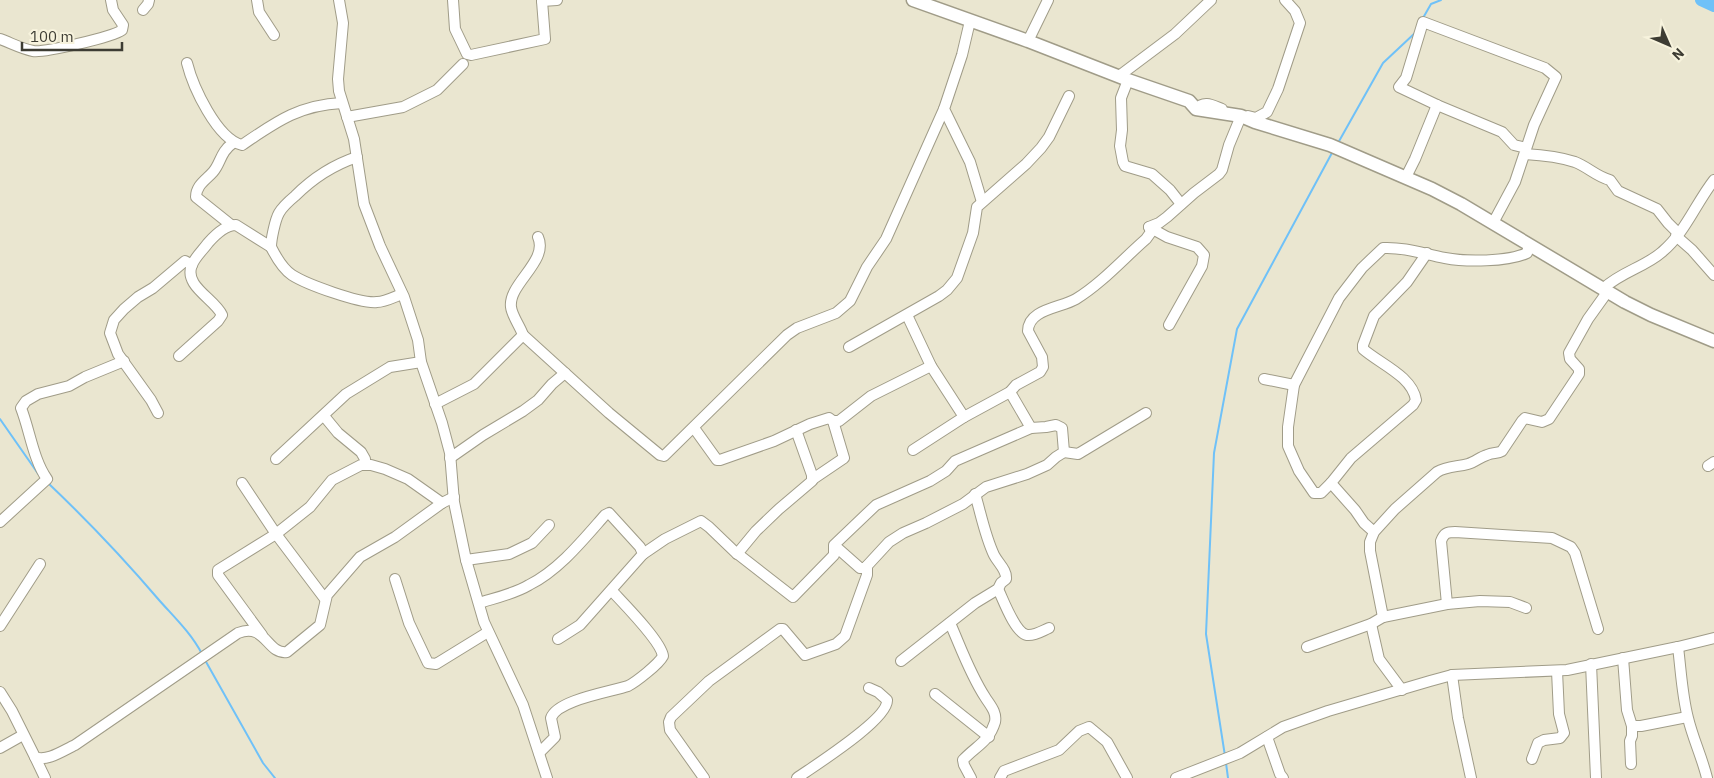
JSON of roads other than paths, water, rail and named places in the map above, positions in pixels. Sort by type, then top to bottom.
[{"type":"main road","points":[[913,0],[1189,101],[1196,109],[1241,116],[1330,145],[1406,177],[1461,204],[1651,315],[1714,341]]},
{"type":"street","points":[[0,39],[36,52],[101,39],[122,30],[123,25],[113,10],[111,0]]},
{"type":"street","points":[[143,10],[149,0]]},
{"type":"street","points":[[257,0],[259,12],[274,35]]},
{"type":"street","points":[[339,0],[343,23],[338,79],[342,103],[358,157],[364,204],[380,246],[402,294],[418,340],[420,362],[442,423],[450,458],[454,496],[466,560],[488,632],[523,705],[547,778]]},
{"type":"street","points":[[453,0],[455,29],[467,54],[471,55],[546,39],[543,1],[557,0]]},
{"type":"street","points":[[1028,41],[1048,0]]},
{"type":"street","points":[[1181,204],[1170,190],[1152,174],[1125,166],[1123,162],[1120,146],[1122,130],[1121,98],[1124,78],[1212,0]]},
{"type":"street","points":[[1196,109],[1205,103],[1256,118],[1267,112],[1278,89],[1300,23],[1296,11],[1285,0]]},
{"type":"street","points":[[538,237],[540,247],[534,264],[515,292],[511,306],[523,335],[660,455],[666,454],[792,331],[836,313],[850,301],[867,267],[886,239],[944,109],[962,55],[970,21]]},
{"type":"street","points":[[1493,223],[1515,182],[1525,151],[1538,114],[1556,77],[1545,68],[1423,22],[1406,78],[1400,87],[1437,105],[1502,132],[1514,144],[1525,151],[1576,163],[1603,179],[1610,180],[1618,191],[1657,209],[1677,235],[1714,275]]},
{"type":"street","points":[[187,63],[191,80],[203,105],[233,143],[242,145],[268,127],[308,107],[342,103]]},
{"type":"street","points":[[347,117],[402,107],[437,90],[463,64]]},
{"type":"street","points":[[849,347],[939,296],[953,284],[957,278],[973,233],[977,207],[1026,164],[1041,148],[1049,137],[1069,96]]},
{"type":"street","points":[[1406,177],[1437,105]]},
{"type":"street","points":[[944,109],[970,162],[982,202]]},
{"type":"street","points":[[1149,227],[1159,223],[1219,174],[1241,116]]},
{"type":"street","points":[[231,225],[196,197],[196,192],[206,178],[214,172],[221,157],[233,143]]},
{"type":"street","points":[[271,247],[277,218],[283,207],[308,183],[323,173],[336,165],[358,157]]},
{"type":"street","points":[[1383,617],[1370,551],[1370,542],[1374,532],[1395,509],[1437,472],[1445,467],[1472,463],[1485,455],[1498,454],[1526,418],[1542,422],[1549,419],[1579,374],[1579,369],[1568,353],[1606,290],[1615,279],[1638,268],[1659,254],[1677,235],[1714,180]]},
{"type":"street","points":[[179,356],[222,316],[219,308],[198,289],[192,279],[191,272],[192,264],[211,240],[224,228],[231,225],[236,225],[271,247],[278,259],[292,274],[302,280],[333,292],[371,302],[385,301],[402,294]]},
{"type":"street","points":[[1149,227],[1167,237],[1197,247],[1204,255],[1202,266],[1169,325]]},
{"type":"street","points":[[913,450],[1040,372],[1043,367],[1042,357],[1028,331],[1034,317],[1075,299],[1098,282],[1146,239],[1151,232],[1149,227]]},
{"type":"street","points":[[1427,253],[1407,282],[1374,316],[1363,345],[1363,349],[1374,359],[1401,376],[1415,395],[1416,400],[1413,406],[1351,458],[1331,484],[1321,493],[1314,493],[1299,471],[1288,446],[1288,427],[1294,386],[1339,298],[1362,268],[1383,248],[1412,250],[1427,253],[1446,258],[1503,260],[1519,257],[1526,253],[1529,245]]},
{"type":"street","points":[[158,413],[151,400],[118,354],[110,333],[114,320],[138,297],[153,288],[184,262],[192,264]]},
{"type":"street","points":[[907,315],[930,366],[964,417]]},
{"type":"street","points":[[435,404],[474,384],[523,335]]},
{"type":"street","points":[[0,522],[34,490],[48,480],[44,475],[32,444],[21,408],[26,401],[38,394],[69,386],[84,377],[124,362]]},
{"type":"street","points":[[276,459],[346,394],[382,371],[398,365],[420,362]]},
{"type":"street","points":[[694,428],[718,460],[774,441],[828,418],[833,421],[839,421],[871,396],[930,366]]},
{"type":"street","points":[[450,458],[483,435],[522,412],[538,400],[565,373]]},
{"type":"street","points":[[1264,379],[1294,386]]},
{"type":"street","points":[[1010,392],[1031,428]]},
{"type":"street","points":[[834,545],[860,568],[867,566],[896,537],[963,504],[993,483],[1027,474],[1047,465],[1056,456],[1064,452],[1078,454],[1146,413]]},
{"type":"street","points":[[324,416],[338,433],[361,452],[365,459],[365,465]]},
{"type":"street","points":[[737,554],[778,509],[810,484],[813,479],[843,460],[833,421]]},
{"type":"street","points":[[558,639],[580,625],[643,554],[699,521],[709,527],[737,554],[793,597],[834,555],[834,545],[881,501],[930,481],[946,471],[956,461],[1031,428],[1056,425],[1061,427],[1064,452]]},
{"type":"street","points":[[796,430],[813,479]]},
{"type":"street","points":[[442,503],[408,479],[385,469],[365,465],[352,468],[332,480],[310,508],[276,534],[218,572],[263,636],[277,651],[286,652],[320,626],[325,599],[335,584],[364,553],[395,537],[454,496]]},
{"type":"street","points":[[242,483],[276,534],[325,599]]},
{"type":"street","points":[[1331,484],[1374,532]]},
{"type":"street","points":[[901,661],[975,603],[998,589],[1006,579],[1006,575],[991,548],[975,494]]},
{"type":"street","points":[[479,603],[537,581],[555,567],[607,513],[612,515],[640,547],[643,554]]},
{"type":"street","points":[[466,560],[509,554],[532,543],[549,526]]},
{"type":"street","points":[[1447,604],[1441,541],[1446,532],[1552,538],[1571,547],[1575,554],[1598,629]]},
{"type":"street","points":[[0,626],[40,564]]},
{"type":"street","points":[[704,778],[670,730],[669,722],[671,716],[709,681],[780,629],[784,629],[805,655],[836,644],[841,640],[850,623],[867,575],[867,566]]},
{"type":"street","points":[[395,578],[409,623],[428,663],[436,664],[488,632]]},
{"type":"street","points":[[998,589],[1018,628],[1025,634],[1034,635],[1049,628]]},
{"type":"street","points":[[538,753],[555,737],[551,718],[554,712],[569,703],[630,685],[658,663],[663,656],[654,640],[612,591]]},
{"type":"street","points":[[1306,647],[1371,624],[1383,617],[1447,604],[1493,601],[1510,602],[1526,608]]},
{"type":"street","points":[[950,622],[976,682],[995,713],[995,721],[989,736],[982,745],[963,760],[972,778]]},
{"type":"street","points":[[1371,624],[1380,659],[1402,690]]},
{"type":"street","points":[[35,756],[41,758],[56,754],[75,745],[238,634],[247,630],[255,631],[263,636]]},
{"type":"street","points":[[1176,778],[1240,753],[1284,727],[1328,711],[1452,675],[1557,671],[1714,638]]},
{"type":"street","points":[[1678,647],[1687,717],[1708,778]]},
{"type":"street","points":[[1623,658],[1627,710],[1632,726],[1630,764]]},
{"type":"street","points":[[1592,664],[1596,778]]},
{"type":"street","points":[[1532,759],[1538,743],[1544,740],[1560,738],[1564,733],[1559,714],[1557,671]]},
{"type":"street","points":[[1452,675],[1458,718],[1471,778]]},
{"type":"street","points":[[797,778],[863,732],[878,717],[886,707],[887,700],[878,692],[869,688]]},
{"type":"street","points":[[0,692],[45,778]]},
{"type":"street","points":[[935,694],[989,736]]},
{"type":"street","points":[[1632,726],[1687,717]]},
{"type":"street","points":[[1000,778],[1004,771],[1059,750],[1079,731],[1089,727],[1107,742],[1127,778]]},
{"type":"street","points":[[0,748],[23,735]]},
{"type":"street","points":[[1267,737],[1283,778]]},
{"type":"waterway","points":[[1423,18],[1431,4],[1441,0]]},
{"type":"waterway","points":[[1701,0],[1714,6]]},
{"type":"waterway","points":[[1338,143],[1383,63],[1415,33]]},
{"type":"waterway","points":[[1225,756],[1206,634],[1214,453],[1237,329],[1333,151]]},
{"type":"waterway","points":[[0,419],[39,475]]},
{"type":"waterway","points":[[48,483],[91,525],[188,632],[202,654]]},
{"type":"waterway","points":[[205,660],[263,763],[275,778]]},
{"type":"waterway","points":[[1226,763],[1228,778]]}]
